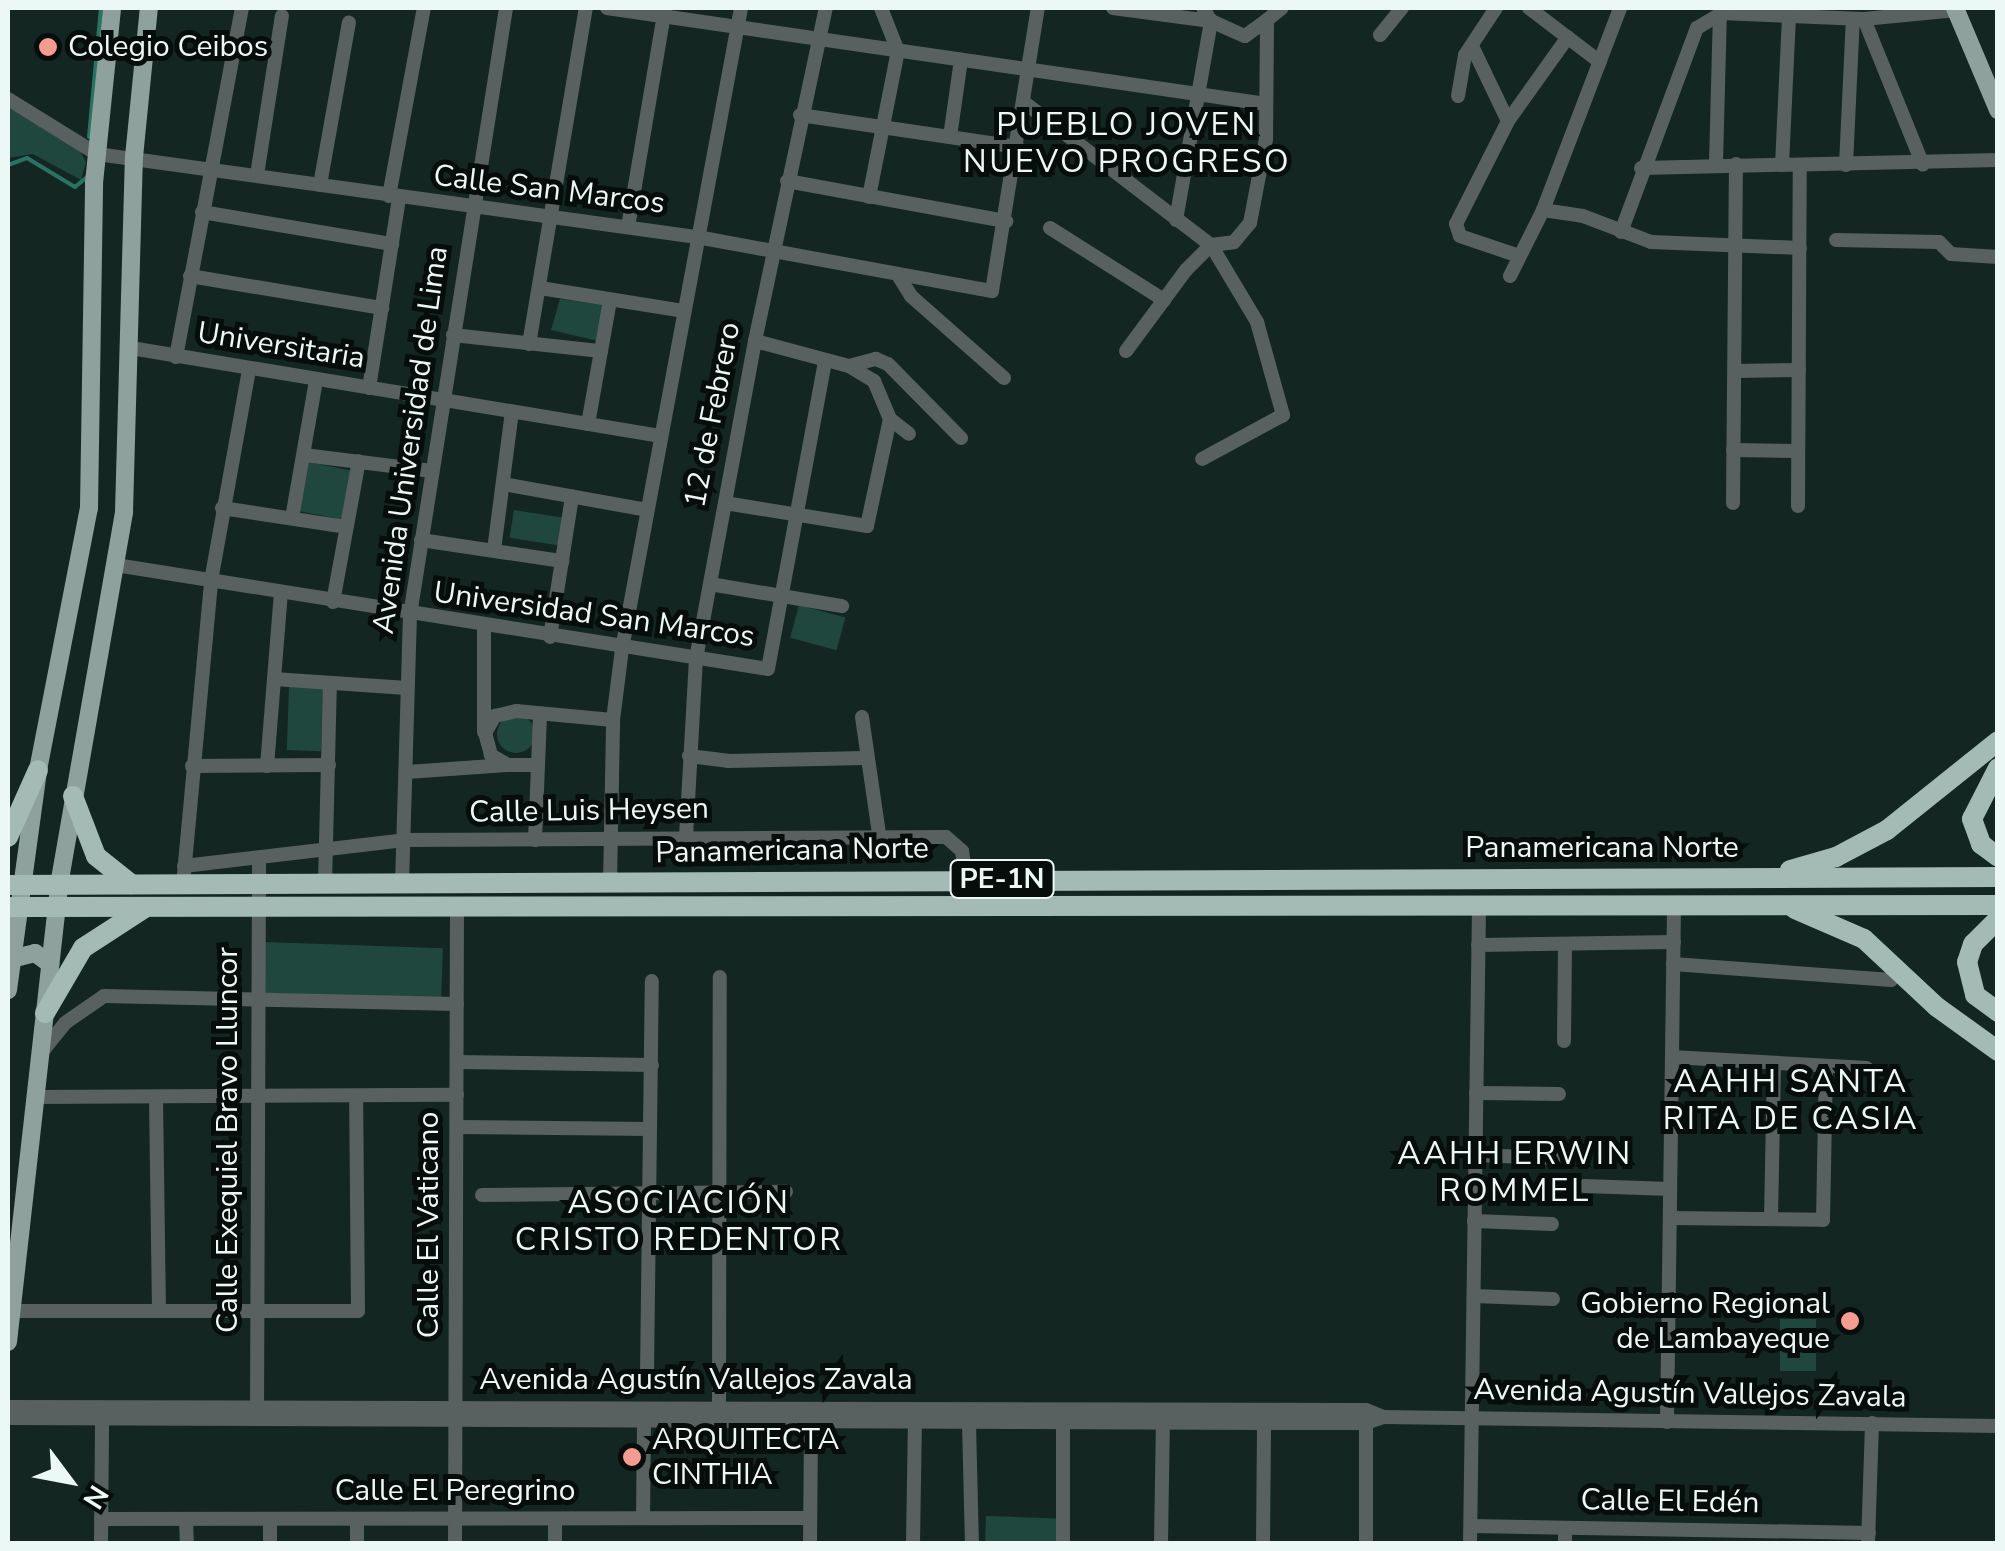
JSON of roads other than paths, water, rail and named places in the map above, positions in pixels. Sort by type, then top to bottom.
[{"type":"highway","points":[[1757,878],[1858,848],[1998,740]]},
{"type":"highway","points":[[1998,768],[1972,819],[1981,844],[1998,856]]},
{"type":"highway","points":[[8,837],[38,770]]},
{"type":"highway","points":[[73,796],[96,856],[131,884]]},
{"type":"highway","name":"Panamericana Norte","points":[[13,896],[59,885],[131,884],[183,876],[258,884],[1998,877]]},
{"type":"highway","name":"Panamericana Norte","points":[[13,896],[56,907],[146,908],[1998,905]]},
{"type":"highway","points":[[1783,905],[1864,939],[1937,1008],[1998,1051]]},
{"type":"highway","points":[[45,1013],[82,948],[146,908]]},
{"type":"highway","points":[[1998,919],[1973,944],[1966,962],[1976,995],[1998,1012]]},
{"type":"main road","points":[[8,990],[13,896],[90,491],[97,154],[112,8]]},
{"type":"main road","points":[[8,1342],[59,885],[128,477],[134,157],[149,8]]},
{"type":"main road","points":[[1947,10],[1998,110]]},
{"type":"main road","points":[[11,960],[28,952],[50,964]]},
{"type":"street","points":[[176,357],[242,8]]},
{"type":"street","points":[[369,388],[424,8]]},
{"type":"street","name":"Avenida Universidad de Lima","points":[[402,884],[410,615],[506,8]]},
{"type":"street","points":[[529,344],[586,8]]},
{"type":"street","points":[[608,8],[664,13],[736,29],[1266,104]]},
{"type":"street","points":[[610,883],[613,720],[622,649],[741,8]]},
{"type":"street","name":"12 de Febrero","points":[[686,837],[696,659],[754,341],[815,40],[826,8]]},
{"type":"street","points":[[868,197],[898,51],[881,8]]},
{"type":"street","points":[[787,180],[1006,220],[1038,8]]},
{"type":"street","points":[[1113,8],[1207,14],[1245,36],[1282,8]]},
{"type":"street","points":[[1380,35],[1402,8]]},
{"type":"street","points":[[1458,96],[1472,46],[1496,8]]},
{"type":"street","points":[[1529,8],[1600,62]]},
{"type":"street","points":[[1510,276],[1543,210],[1620,8]]},
{"type":"street","points":[[1622,232],[1641,168],[1703,8]]},
{"type":"street","points":[[1698,28],[1727,10],[1789,18],[1859,19],[1947,10]]},
{"type":"street","points":[[1716,163],[1727,10]]},
{"type":"street","points":[[628,227],[664,13]]},
{"type":"street","points":[[1176,220],[1207,14]]},
{"type":"street","points":[[257,175],[282,16]]},
{"type":"street","points":[[1782,165],[1789,18]]},
{"type":"street","points":[[1846,165],[1859,19]]},
{"type":"street","points":[[1859,19],[1923,165]]},
{"type":"street","points":[[1126,351],[1211,245],[1234,242],[1250,224],[1266,104],[1267,20]]},
{"type":"street","points":[[320,185],[349,23]]},
{"type":"street","points":[[1519,256],[1456,229],[1508,121],[1568,38]]},
{"type":"street","points":[[1472,46],[1508,121]]},
{"type":"street","points":[[950,137],[961,60]]},
{"type":"street","points":[[8,99],[97,154]]},
{"type":"street","points":[[1025,103],[1211,245],[1258,322],[1283,415],[1202,459]]},
{"type":"street","points":[[800,114],[1018,148]]},
{"type":"street","name":"Calle San Marcos","points":[[97,154],[210,167],[473,210],[628,227],[992,291],[1006,220]]},
{"type":"street","points":[[1641,168],[1716,163],[1923,165],[1998,160]]},
{"type":"street","points":[[1732,503],[1736,164]]},
{"type":"street","points":[[1798,506],[1800,166]]},
{"type":"street","points":[[1543,210],[1564,210],[1651,242],[1800,248]]},
{"type":"street","points":[[202,212],[392,244]]},
{"type":"street","points":[[1050,228],[1164,300]]},
{"type":"street","points":[[1836,240],[1939,242],[1951,254],[1998,257]]},
{"type":"street","points":[[898,275],[912,296],[1004,378]]},
{"type":"street","points":[[190,276],[382,308]]},
{"type":"street","points":[[540,288],[684,311]]},
{"type":"street","points":[[588,424],[610,300]]},
{"type":"street","points":[[453,335],[601,351]]},
{"type":"street","points":[[754,341],[848,366],[874,382],[890,419],[908,434]]},
{"type":"street","name":"Universitaria","points":[[131,348],[660,436]]},
{"type":"street","points":[[848,366],[876,359],[888,364],[961,438]]},
{"type":"street","points":[[782,595],[825,362]]},
{"type":"street","points":[[183,876],[211,581],[249,369]]},
{"type":"street","points":[[1735,370],[1799,370]]},
{"type":"street","points":[[292,518],[316,380]]},
{"type":"street","points":[[494,550],[512,412]]},
{"type":"street","points":[[725,503],[867,526],[890,419]]},
{"type":"street","points":[[1734,450],[1798,451]]},
{"type":"street","points":[[304,455],[432,471]]},
{"type":"street","points":[[333,602],[359,461]]},
{"type":"street","points":[[503,484],[647,510]]},
{"type":"street","points":[[550,637],[572,496]]},
{"type":"street","points":[[222,508],[346,528]]},
{"type":"street","points":[[421,540],[562,561]]},
{"type":"street","name":"Universidad San Marcos","points":[[116,565],[622,649],[768,668],[782,595]]},
{"type":"street","points":[[710,584],[842,606]]},
{"type":"street","points":[[267,766],[281,593]]},
{"type":"street","points":[[484,627],[484,733],[491,755],[508,765]]},
{"type":"street","points":[[274,679],[408,688]]},
{"type":"street","points":[[325,884],[330,684]]},
{"type":"street","points":[[484,733],[505,711],[613,720]]},
{"type":"street","points":[[535,840],[540,714]]},
{"type":"street","points":[[862,717],[864,758],[880,840]]},
{"type":"street","points":[[689,756],[728,762],[864,758]]},
{"type":"street","points":[[192,766],[329,765]]},
{"type":"street","points":[[407,772],[537,765]]},
{"type":"street","name":"Calle Luis Heysen","points":[[183,876],[260,860],[327,854],[404,840],[686,837],[952,839],[962,851],[966,879]]},
{"type":"street","name":"Calle Exequiel Bravo Lluncor","points":[[257,1413],[254,1002],[260,860]]},
{"type":"street","points":[[1470,1544],[1478,904]]},
{"type":"street","points":[[1668,1422],[1674,906]]},
{"type":"street","name":"Calle El Vaticano","points":[[456,1544],[458,907]]},
{"type":"street","points":[[1478,945],[1674,942]]},
{"type":"street","points":[[1564,1041],[1565,944]]},
{"type":"street","points":[[1673,964],[1891,980]]},
{"type":"street","points":[[719,1407],[720,977]]},
{"type":"street","points":[[647,1374],[652,981]]},
{"type":"street","points":[[40,1055],[65,1024],[104,996],[457,1004]]},
{"type":"street","points":[[1672,1057],[1867,1068]]},
{"type":"street","points":[[457,1062],[652,1064]]},
{"type":"street","points":[[1771,1219],[1774,1062]]},
{"type":"street","points":[[1670,1218],[1823,1220],[1826,1066]]},
{"type":"street","points":[[1476,1093],[1558,1094]]},
{"type":"street","points":[[35,1096],[457,1095]]},
{"type":"street","points":[[11,1311],[358,1312],[356,1096]]},
{"type":"street","points":[[156,1097],[159,1311]]},
{"type":"street","points":[[457,1127],[650,1129]]},
{"type":"street","points":[[1475,1155],[1554,1158]]},
{"type":"street","points":[[1584,1186],[1670,1189]]},
{"type":"street","points":[[482,1195],[786,1192]]},
{"type":"street","points":[[1474,1221],[1552,1224]]},
{"type":"street","points":[[1474,1296],[1553,1299]]},
{"type":"street","name":"Avenida Agustín Vallejos Zavala","points":[[8,1407],[456,1414],[719,1407],[915,1416],[1382,1416],[1998,1426]]},
{"type":"street","name":"Avenida Agustín Vallejos Zavala","points":[[8,1418],[102,1420],[257,1413]]},
{"type":"street","name":"Avenida Agustín Vallejos Zavala","points":[[456,1414],[644,1422],[810,1423],[915,1416],[969,1424],[1163,1416],[1264,1423],[1366,1416]]},
{"type":"street","points":[[913,1544],[915,1416]]},
{"type":"street","points":[[1162,1544],[1163,1416]]},
{"type":"street","points":[[1366,1416],[1366,1544]]},
{"type":"street","points":[[101,1544],[102,1420]]},
{"type":"street","points":[[643,1518],[644,1422]]},
{"type":"street","points":[[810,1423],[810,1544]]},
{"type":"street","points":[[1063,1423],[1063,1544]]},
{"type":"street","points":[[1263,1544],[1264,1423]]},
{"type":"street","points":[[1869,1538],[1872,1423]]},
{"type":"street","points":[[969,1424],[972,1544]]},
{"type":"street","points":[[555,1518],[555,1544]]},
{"type":"street","name":"Calle El Peregrino","points":[[101,1519],[810,1518]]},
{"type":"street","points":[[186,1519],[187,1544]]},
{"type":"street","points":[[270,1519],[270,1544]]},
{"type":"street","points":[[356,1544],[357,1519]]},
{"type":"street","name":"Calle El Edén","points":[[1470,1526],[1565,1536],[1869,1538]]},
{"type":"waterway","points":[[89,137],[101,8]]},
{"type":"waterway","points":[[8,165],[27,158],[75,187],[87,177]]},
{"type":"waterway","points":[[8,491],[8,505]]},
{"type":"place","name":"Colegio Ceibos","points":[[48,47]]},
{"type":"place","name":"Gobierno Regional de Lambayeque","points":[[1850,1321]]},
{"type":"place","name":"ARQUITECTA CINTHIA","points":[[632,1457]]},
{"type":"district","name":"PUEBLO JOVEN NUEVO PROGRESO","points":[[1127,144]]},
{"type":"district","name":"AAHH SANTA RITA DE CASIA","points":[[1791,1102]]},
{"type":"district","name":"AAHH ERWIN ROMMEL","points":[[1515,1174]]},
{"type":"district","name":"ASOCIACIÓN CRISTO REDENTOR","points":[[679,1222]]}]
